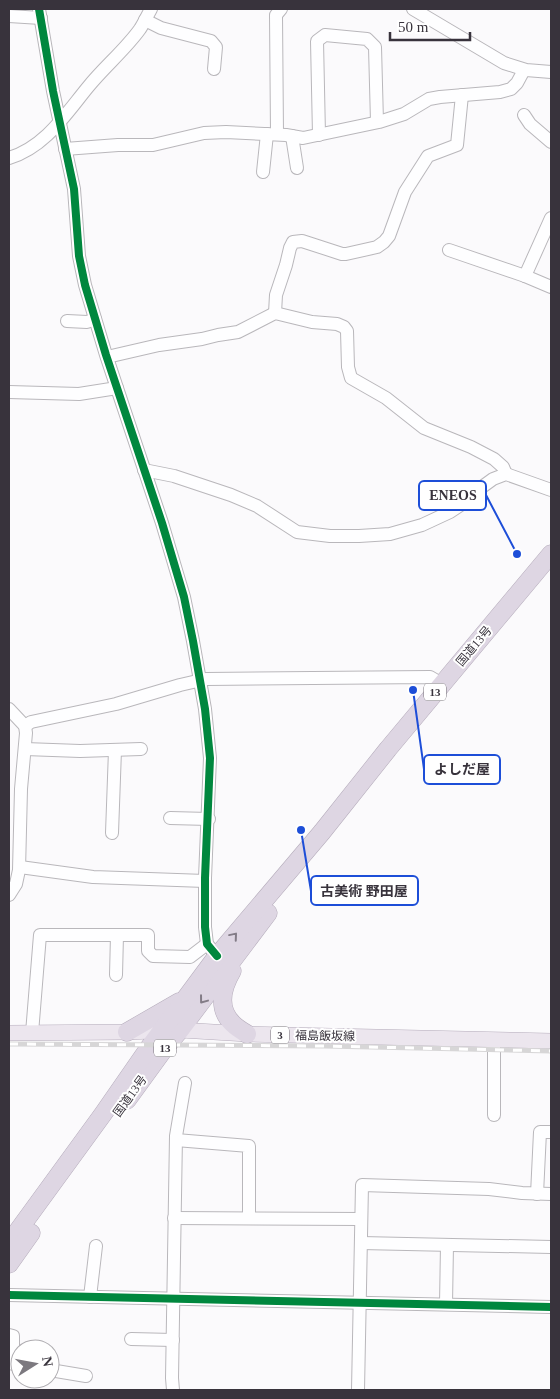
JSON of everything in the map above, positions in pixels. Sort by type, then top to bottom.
[{"type":"highway","name":"国道13号","points":[[9,1264],[167,1045],[171,1030],[212,950],[322,832],[388,749],[551,554]]},
{"type":"highway","name":"国道13号","points":[[9,1243],[151,1045],[171,1030],[281,896],[322,832]]},
{"type":"highway","points":[[247,1034],[228,1018],[222,1000],[223,990],[233,969],[281,896]]},
{"type":"highway","points":[[127,1032],[189,995]]},
{"type":"main road","name":"福島飯坂線","points":[[9,1033],[171,1030],[247,1034],[551,1041]]},
{"type":"street","points":[[413,9],[504,63],[524,70],[551,72]]},
{"type":"street","points":[[263,172],[272,134],[275,11]]},
{"type":"street","points":[[9,16],[40,13],[74,189],[79,256],[85,285],[184,597],[205,709],[210,758],[205,927],[212,950],[190,957],[154,956],[148,951],[148,935],[40,935],[32,1033]]},
{"type":"street","points":[[9,158],[22,154],[40,142],[60,123],[88,87],[139,30],[148,14],[161,28],[211,41],[216,47],[214,69]]},
{"type":"street","points":[[319,135],[317,41],[325,35],[367,39],[375,47],[377,122]]},
{"type":"street","points":[[65,149],[118,145],[153,145],[204,133],[272,134],[303,138],[377,122],[404,114],[429,99],[500,92],[511,89],[518,83],[524,70]]},
{"type":"street","points":[[275,313],[276,295],[293,242],[302,241],[342,254],[377,247],[384,242],[389,236],[405,192],[428,156],[457,144],[462,95]]},
{"type":"street","points":[[524,116],[530,124],[551,142]]},
{"type":"street","points":[[292,136],[298,168]]},
{"type":"street","points":[[525,276],[547,238],[551,218]]},
{"type":"street","points":[[449,250],[551,287]]},
{"type":"street","points":[[107,357],[159,345],[238,332],[275,313],[312,322],[337,324],[344,327],[347,331],[348,366],[351,378],[386,398],[424,428],[486,454],[503,467],[506,474]]},
{"type":"street","points":[[66,321],[87,322],[95,320]]},
{"type":"street","points":[[9,392],[79,394],[117,388]]},
{"type":"street","points":[[144,470],[174,476],[231,495],[257,506],[297,532],[330,536],[390,534],[422,525],[450,512],[493,479],[506,474],[551,490]]},
{"type":"street","points":[[25,726],[31,722],[116,704],[200,680],[430,676],[442,684]]},
{"type":"street","points":[[9,709],[25,726],[26,733],[21,789],[20,867],[16,884],[9,895]]},
{"type":"street","points":[[25,749],[80,751],[141,749]]},
{"type":"street","points":[[112,834],[115,750]]},
{"type":"street","points":[[170,818],[209,820]]},
{"type":"street","points":[[20,867],[93,877],[205,881]]},
{"type":"street","points":[[116,975],[117,935]]},
{"type":"street","points":[[494,1040],[494,1115]]},
{"type":"street","points":[[173,1390],[176,1140],[185,1083]]},
{"type":"street","points":[[538,1194],[540,1132],[551,1132]]},
{"type":"street","points":[[176,1140],[249,1146],[249,1218]]},
{"type":"street","points":[[358,1390],[362,1185],[489,1189],[551,1194]]},
{"type":"street","points":[[174,1218],[361,1219]]},
{"type":"street","points":[[361,1243],[551,1247]]},
{"type":"street","points":[[446,1304],[447,1245]]},
{"type":"street","points":[[90,1297],[96,1246]]},
{"type":"street","points":[[9,1295],[551,1307]]},
{"type":"street","points":[[131,1339],[173,1340]]},
{"type":"street","points":[[60,1372],[86,1376]]},
{"type":"railway","points":[[9,1044],[324,1046],[551,1051]]},
{"type":"cycle path","points":[[39,9],[53,91],[74,189],[79,256],[85,285],[106,355],[162,523],[184,597],[193,641],[205,709],[210,758],[205,927],[207,944],[217,956]]},
{"type":"cycle path","points":[[9,1295],[551,1307]]},
{"type":"place","name":"ENEOS","points":[[517,554]]},
{"type":"place","name":"よしだ屋","points":[[413,690]]},
{"type":"place","name":"古美術 野田屋","points":[[301,830]]}]
